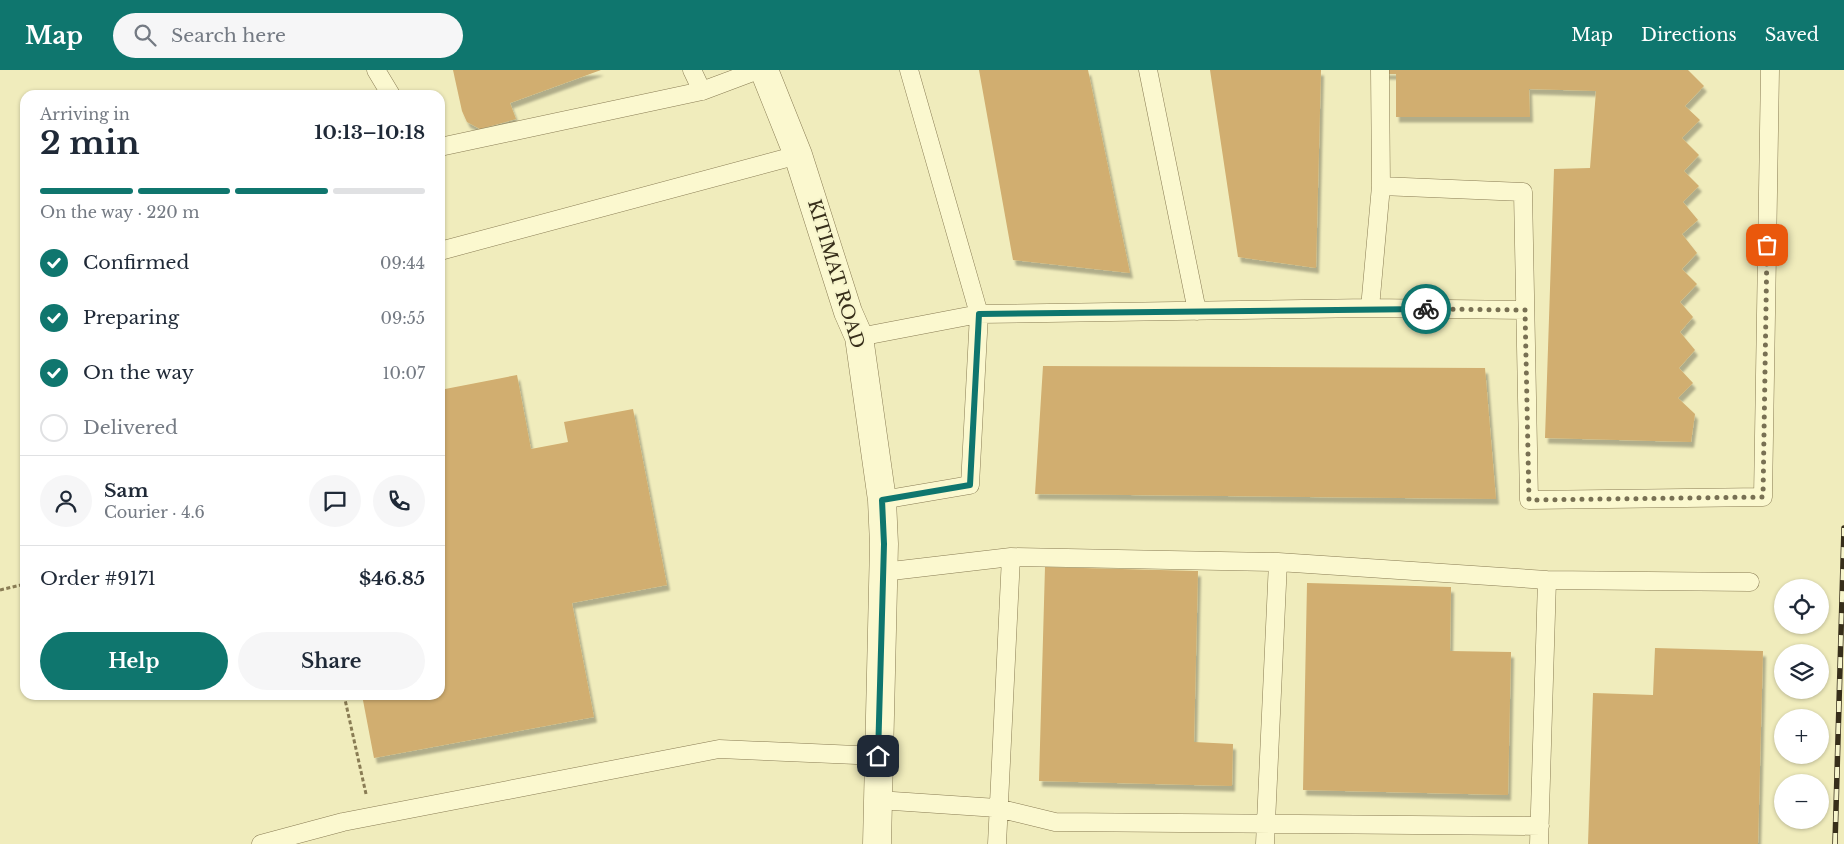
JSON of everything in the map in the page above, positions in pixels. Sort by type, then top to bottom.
[{"type":"street","name":"KITIMAT ROAD","points":[[764,70],[798,154],[848,312],[858,337],[882,500],[883,572],[877,844]]},
{"type":"lane","points":[[376,70],[388,90]]},
{"type":"lane","points":[[692,70],[702,91]]},
{"type":"lane","points":[[445,146],[702,91],[758,70]]},
{"type":"lane","points":[[882,500],[970,485],[979,314],[908,70]]},
{"type":"lane","points":[[1148,70],[1197,311]]},
{"type":"lane","points":[[1370,308],[1381,186],[1380,70]]},
{"type":"lane","points":[[1381,186],[1523,192],[1529,500],[1763,497],[1770,70]]},
{"type":"lane","points":[[445,250],[798,154]]},
{"type":"lane","points":[[858,337],[979,314],[1370,308],[1525,310]]},
{"type":"lane","points":[[997,844],[997,808],[1011,557]]},
{"type":"lane","points":[[883,572],[1011,557],[1278,562],[1547,580],[1750,582]]},
{"type":"lane","points":[[1265,844],[1278,562]]},
{"type":"lane","points":[[1539,844],[1547,580]]},
{"type":"lane","points":[[261,844],[343,822],[719,749],[878,756]]},
{"type":"lane","points":[[878,800],[997,808],[1054,822],[1540,826]]},
{"type":"path","points":[[0,590],[20,585]]},
{"type":"path","points":[[345,700],[371,818]]},
{"type":"building","points":[[453,70],[601,70],[510,103],[516,119],[480,129],[467,122],[462,111]]},
{"type":"building","points":[[979,70],[1088,70],[1130,273],[1013,260]]},
{"type":"building","points":[[1210,70],[1321,70],[1316,268],[1238,257]]},
{"type":"building","points":[[1385,70],[1688,70],[1704,86],[1685,106],[1700,120],[1682,138],[1699,155],[1684,171],[1699,186],[1683,202],[1698,220],[1682,234],[1697,253],[1682,269],[1697,284],[1680,302],[1693,317],[1680,332],[1695,350],[1679,368],[1693,383],[1678,398],[1695,414],[1691,442],[1545,438],[1554,169],[1590,168],[1596,91],[1529,89],[1530,117],[1396,117],[1396,74],[1385,74]]},
{"type":"building","points":[[1043,366],[1485,368],[1496,499],[1035,494]]},
{"type":"building","points":[[517,375],[531,449],[568,442],[564,422],[633,409],[667,585],[572,603],[594,717],[374,758],[363,700],[445,700],[445,389]]},
{"type":"building","points":[[1045,567],[1198,571],[1194,742],[1233,744],[1232,786],[1039,781]]},
{"type":"building","points":[[1307,583],[1451,587],[1450,651],[1511,652],[1508,795],[1303,790]]},
{"type":"building","points":[[1655,648],[1763,651],[1758,844],[1588,844],[1593,693],[1653,695]]},
{"type":"railway","points":[[1835,844],[1844,528]]},
{"type":"way so far","points":[[1426,309],[1525,310],[1529,500],[1763,497],[1767,245]]},
{"type":"route","points":[[878,756],[884,544],[882,500],[970,485],[979,314],[1370,308],[1426,309]]}]
